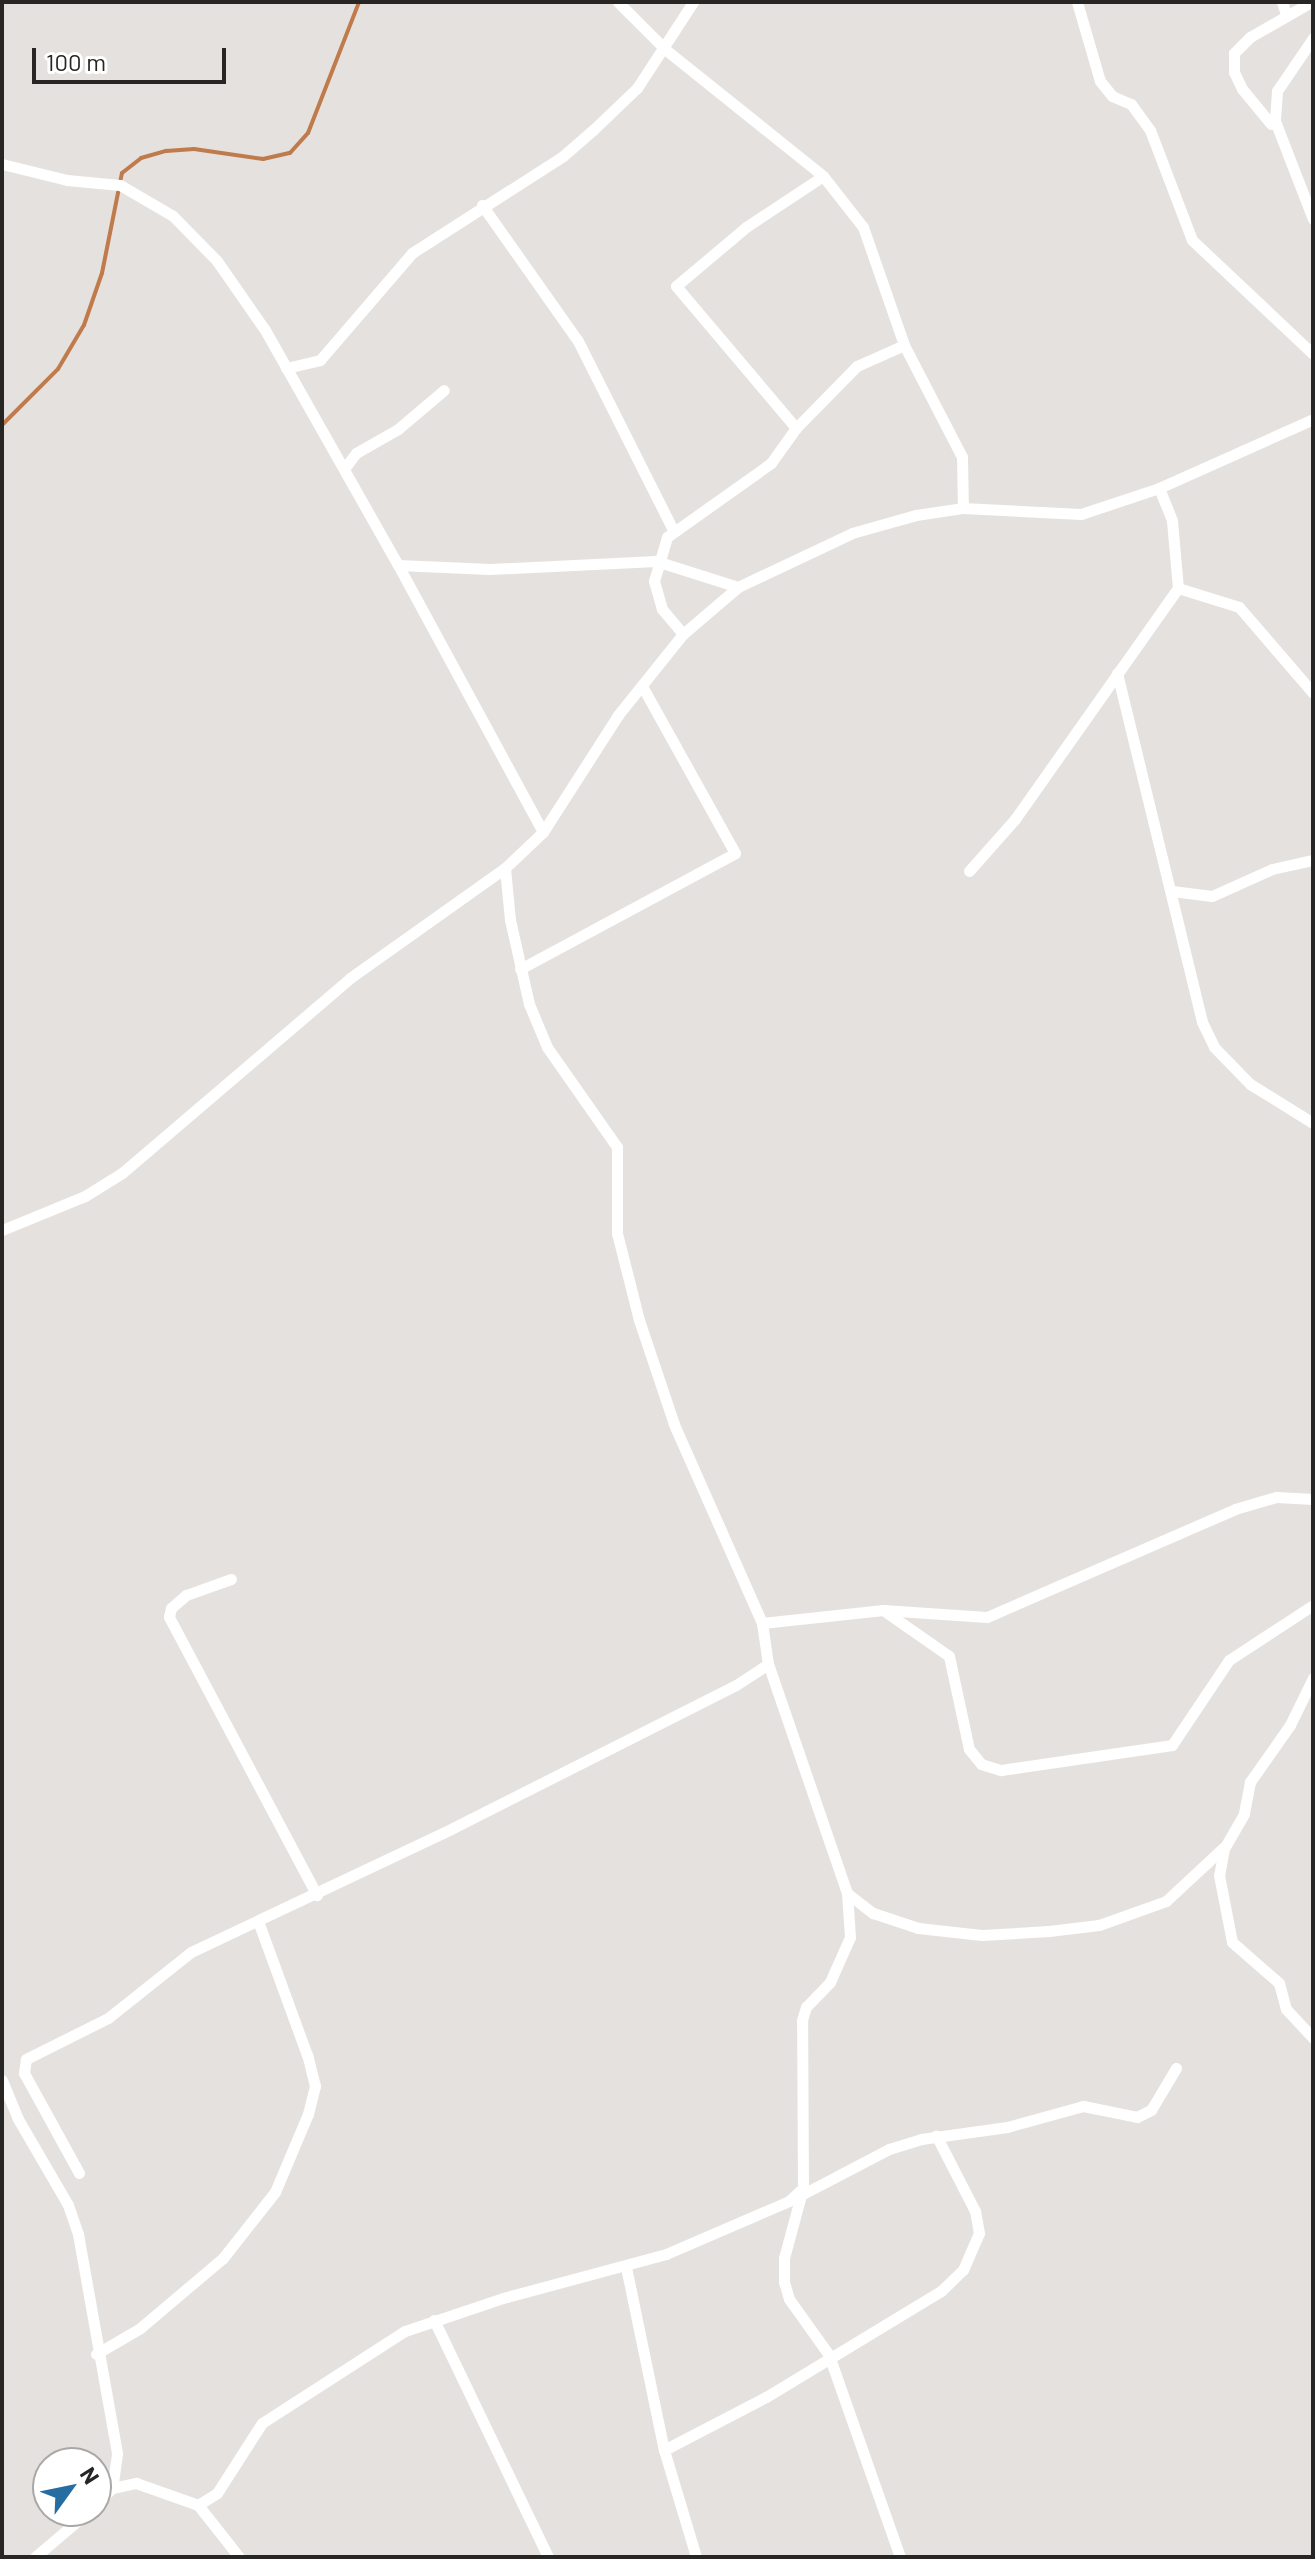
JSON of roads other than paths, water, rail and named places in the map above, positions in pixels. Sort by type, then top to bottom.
[{"type":"street","points":[[618,2],[666,50],[823,176],[863,227],[904,345],[962,457],[963,508]]},
{"type":"street","points":[[286,368],[320,360],[412,253],[482,205],[563,156],[637,88],[666,50],[693,2]]},
{"type":"street","points":[[1077,2],[1100,81],[1112,96],[1131,104],[1150,130],[1192,240],[1313,354]]},
{"type":"street","points":[[1271,124],[1242,89],[1233,59],[1240,45],[1284,8],[1311,2]]},
{"type":"street","points":[[1313,38],[1277,91],[1275,121],[1313,219]]},
{"type":"street","points":[[2,164],[67,180],[120,185],[173,216],[217,261],[286,368],[344,469],[543,832]]},
{"type":"street","points":[[796,428],[676,286],[759,218],[823,176]]},
{"type":"street","points":[[482,205],[578,341],[673,530]]},
{"type":"street","points":[[683,634],[658,597],[656,561],[673,530],[771,463],[796,428],[857,366],[904,345]]},
{"type":"street","points":[[344,469],[356,453],[398,429],[444,390]]},
{"type":"street","points":[[2,1230],[85,1196],[122,1173],[350,978],[505,868],[543,832],[618,715],[643,688],[683,634],[738,587],[852,533],[963,508],[1081,514],[1159,488],[1313,419]]},
{"type":"street","points":[[969,871],[1015,819],[1178,588],[1172,521],[1159,488]]},
{"type":"street","points":[[398,565],[490,569],[656,561],[738,587]]},
{"type":"street","points":[[1178,588],[1239,607],[1313,693]]},
{"type":"street","points":[[1117,673],[1202,1022],[1214,1047],[1250,1084],[1313,1123]]},
{"type":"street","points":[[520,969],[735,853],[643,688]]},
{"type":"street","points":[[1172,891],[1212,896],[1272,869],[1309,861],[1313,873]]},
{"type":"street","points":[[505,868],[520,969],[547,1047],[617,1147],[617,1233],[639,1320],[684,1449],[762,1623],[768,1664],[847,1893],[850,1937],[830,1982],[806,2007],[802,2020],[801,2195],[784,2258],[784,2282],[789,2299],[829,2355],[900,2557]]},
{"type":"street","points":[[762,1623],[883,1610],[987,1617],[1235,1509],[1276,1497],[1313,1499]]},
{"type":"street","points":[[231,1579],[186,1595],[171,1608],[169,1617],[317,1895]]},
{"type":"street","points":[[883,1610],[949,1656],[969,1749],[981,1764],[1001,1770],[1172,1745],[1229,1660],[1310,1606],[1313,1620]]},
{"type":"street","points":[[79,2173],[24,2073],[26,2059],[108,2018],[191,1952],[317,1895],[736,1685],[768,1664]]},
{"type":"street","points":[[847,1893],[873,1913],[918,1928],[982,1935],[1099,1925],[1166,1901],[1224,1848],[1244,1814],[1250,1782],[1290,1725],[1313,1678]]},
{"type":"street","points":[[1224,1848],[1222,1907],[1232,1942],[1279,1983],[1286,2009],[1313,2038]]},
{"type":"street","points":[[96,2354],[139,2329],[223,2258],[275,2192],[308,2114],[315,2086],[258,1921]]},
{"type":"street","points":[[198,2505],[217,2493],[262,2423],[354,2361],[434,2320],[626,2267],[801,2195],[889,2149],[936,2135],[1007,2127],[1083,2106],[1137,2117],[1151,2110],[1176,2068]]},
{"type":"street","points":[[2,2080],[18,2119],[68,2205],[78,2234],[96,2354],[117,2454],[112,2488],[136,2483],[198,2505],[239,2557]]},
{"type":"street","points":[[664,2450],[766,2397],[829,2355],[941,2291],[974,2253],[979,2233],[975,2211],[936,2135]]},
{"type":"street","points":[[626,2267],[664,2450],[696,2557]]},
{"type":"street","points":[[434,2320],[548,2557]]},
{"type":"street","points":[[35,2557],[70,2527]]},
{"type":"waterway","points":[[2,425],[58,369],[84,325],[102,273],[122,173],[141,158],[166,151],[194,149],[263,159],[290,153],[308,133],[359,2]]}]
